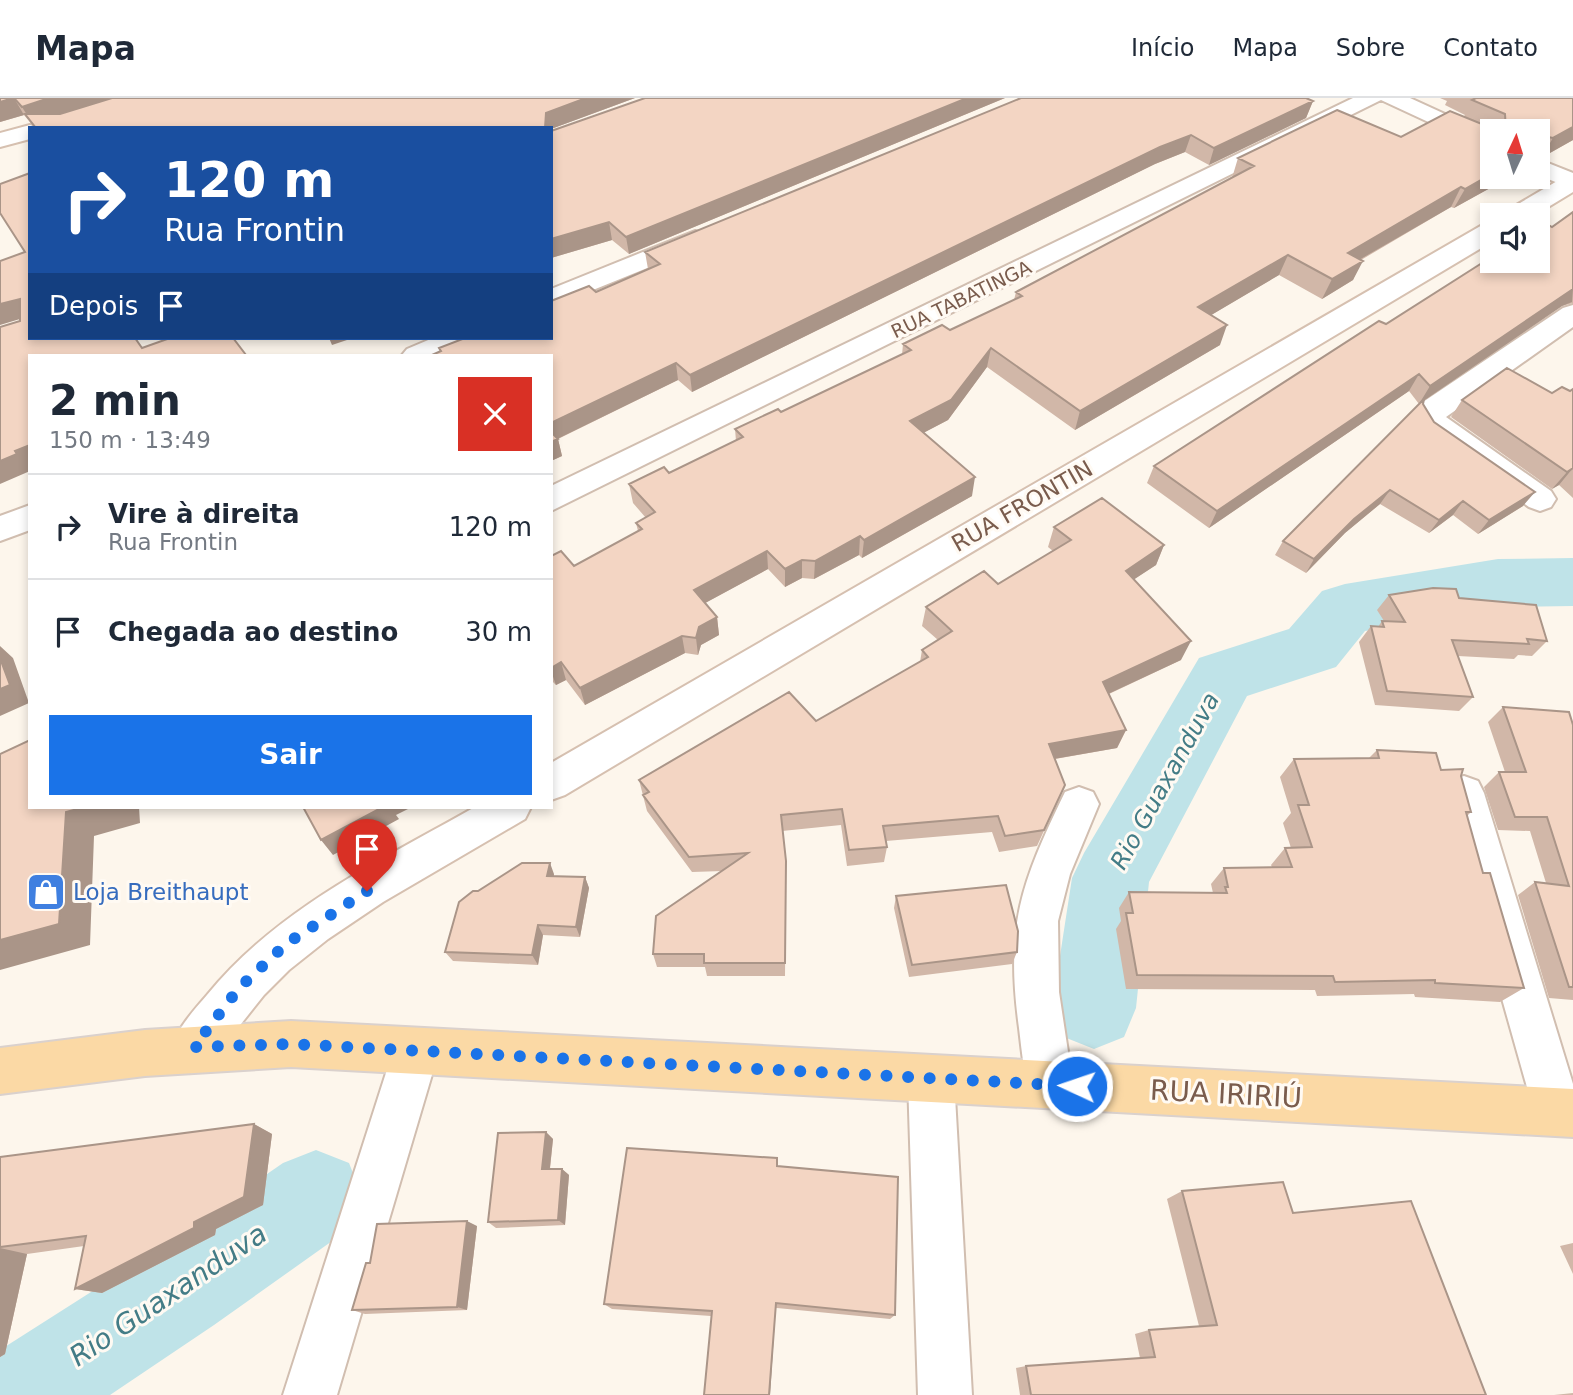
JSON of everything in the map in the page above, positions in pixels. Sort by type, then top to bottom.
[{"type":"main road","name":"RUA IRIRIÚ","points":[[0,1071],[78,1059],[194,1047],[291,1044],[1566,1113]]},
{"type":"street","name":"RUA TABATINGA","points":[[553,499],[1371,98]]},
{"type":"street","points":[[1391,98],[1480,139]]},
{"type":"street","points":[[0,141],[28,133]]},
{"type":"street","points":[[1550,171],[1573,182]]},
{"type":"street","points":[[1537,203],[1573,182]]},
{"type":"street","points":[[553,298],[716,230]]},
{"type":"street","name":"RUA FRONTIN","points":[[553,782],[1480,237]]},
{"type":"street","points":[[1540,499],[1437,427],[1431,417],[1434,409],[1573,314]]},
{"type":"street","points":[[418,354],[453,340]]},
{"type":"street","points":[[1464,793],[1566,1113]]},
{"type":"street","points":[[1050,1085],[1036,978],[1036,939],[1041,900],[1055,858],[1079,804]]},
{"type":"street","points":[[194,1047],[239,988],[286,944],[344,905],[508,809]]},
{"type":"street","points":[[310,1395],[416,1051]]},
{"type":"street","points":[[931,1079],[945,1395]]},
{"type":"building","points":[[14,98],[49,98],[22,107]]},
{"type":"building","points":[[112,98],[586,98],[546,113],[545,126],[34,126],[25,114],[60,114]]},
{"type":"building","points":[[645,98],[967,98],[626,237],[609,222],[553,238],[553,130]]},
{"type":"building","points":[[1021,98],[1306,98],[1313,101],[1214,148],[1191,135],[1160,147],[690,375],[676,363],[553,422],[553,354],[434,354],[441,351],[439,348],[460,340],[553,340],[553,300],[589,286],[596,292],[660,264],[645,252]]},
{"type":"building","points":[[1573,98],[1573,127],[1550,137],[1550,119],[1505,119],[1505,114],[1472,100]]},
{"type":"building","points":[[1337,110],[1401,137],[1450,111],[1480,123],[1480,180],[1465,189],[1461,187],[1348,253],[1363,261],[1332,279],[1288,255],[1198,307],[1227,325],[1080,411],[991,348],[951,400],[910,421],[975,477],[864,540],[860,536],[815,561],[802,560],[785,569],[767,551],[694,590],[717,617],[699,627],[696,638],[682,636],[580,688],[561,662],[553,667],[553,555],[561,551],[574,566],[642,529],[636,523],[655,512],[629,484],[664,467],[669,473],[743,437],[735,429],[778,409],[781,412],[911,350],[903,344],[942,325],[950,330],[1022,296],[1016,292],[1254,166],[1238,158]]},
{"type":"building","points":[[28,174],[28,340],[136,340],[142,348],[164,340],[235,340],[245,354],[28,354],[28,446],[0,461],[0,327],[20,321],[20,299],[0,304],[0,261],[25,252],[0,213],[0,184]]},
{"type":"building","points":[[1573,212],[1573,289],[1430,386],[1419,374],[1217,511],[1154,466],[1379,321],[1386,324],[1480,264],[1480,273],[1550,273],[1550,226]]},
{"type":"building","points":[[1507,368],[1552,393],[1562,387],[1570,391],[1573,389],[1573,468],[1567,472],[1462,400]]},
{"type":"building","points":[[1424,399],[1423,404],[1434,422],[1535,492],[1489,520],[1463,501],[1439,520],[1390,490],[1354,519],[1314,559],[1283,541]]},
{"type":"building","points":[[1102,498],[1164,545],[1126,571],[1191,641],[1103,682],[1126,730],[1049,744],[1065,785],[1044,830],[1005,836],[998,816],[883,826],[887,847],[849,850],[842,809],[781,815],[786,861],[785,963],[704,963],[704,954],[653,954],[656,916],[748,853],[689,857],[643,795],[649,792],[639,780],[789,692],[816,721],[928,657],[922,650],[952,631],[926,607],[984,571],[998,584],[1071,540],[1054,527]]},
{"type":"building","points":[[1433,588],[1456,589],[1459,598],[1536,605],[1547,641],[1527,639],[1529,644],[1452,640],[1473,697],[1387,691],[1371,626],[1384,627],[1382,621],[1405,622],[1389,595]]},
{"type":"building","points":[[0,658],[10,685],[0,689]]},
{"type":"building","points":[[1503,707],[1569,712],[1573,725],[1573,987],[1569,987],[1535,882],[1569,886],[1547,817],[1515,817],[1499,772],[1526,772]]},
{"type":"building","points":[[28,741],[28,809],[77,809],[66,812],[59,924],[0,940],[0,754]]},
{"type":"building","points":[[1377,750],[1436,753],[1441,770],[1463,769],[1461,776],[1471,812],[1466,812],[1483,873],[1490,873],[1524,988],[1435,983],[1435,980],[1335,982],[1333,976],[1137,975],[1126,913],[1133,913],[1129,892],[1227,893],[1224,868],[1292,867],[1285,848],[1312,847],[1298,805],[1309,805],[1294,759],[1379,758]]},
{"type":"building","points":[[304,809],[379,809],[321,840]]},
{"type":"building","points":[[522,863],[550,863],[547,876],[585,877],[576,927],[538,925],[532,955],[445,952],[459,902]]},
{"type":"building","points":[[1006,885],[1018,931],[1017,952],[912,965],[896,896]]},
{"type":"building","points":[[254,1124],[244,1197],[194,1222],[194,1228],[75,1289],[86,1236],[0,1247],[0,1157]]},
{"type":"building","points":[[546,1132],[542,1169],[562,1169],[558,1220],[488,1222],[498,1133]]},
{"type":"building","points":[[627,1148],[777,1158],[777,1166],[898,1177],[895,1315],[776,1303],[769,1395],[704,1395],[712,1311],[604,1304]]},
{"type":"building","points":[[1283,1182],[1293,1213],[1411,1201],[1486,1395],[1031,1395],[1026,1366],[1155,1357],[1149,1330],[1217,1325],[1182,1191]]},
{"type":"building","points":[[467,1221],[457,1307],[352,1310],[366,1263],[370,1263],[377,1224]]},
{"type":"waterway","name":"Rio Guaxanduva","points":[[1094,1008],[1111,878],[1223,677],[1312,648],[1345,609],[1498,583],[1573,582]]},
{"type":"waterway","name":"Rio Guaxanduva","points":[[21,1395],[180,1291],[316,1196]]},
{"type":"place","name":"Loja Breithaupt","points":[[46,892]]},
{"type":"route","points":[[367,891],[286,944],[239,988],[194,1047],[291,1044],[1077,1086]]}]
